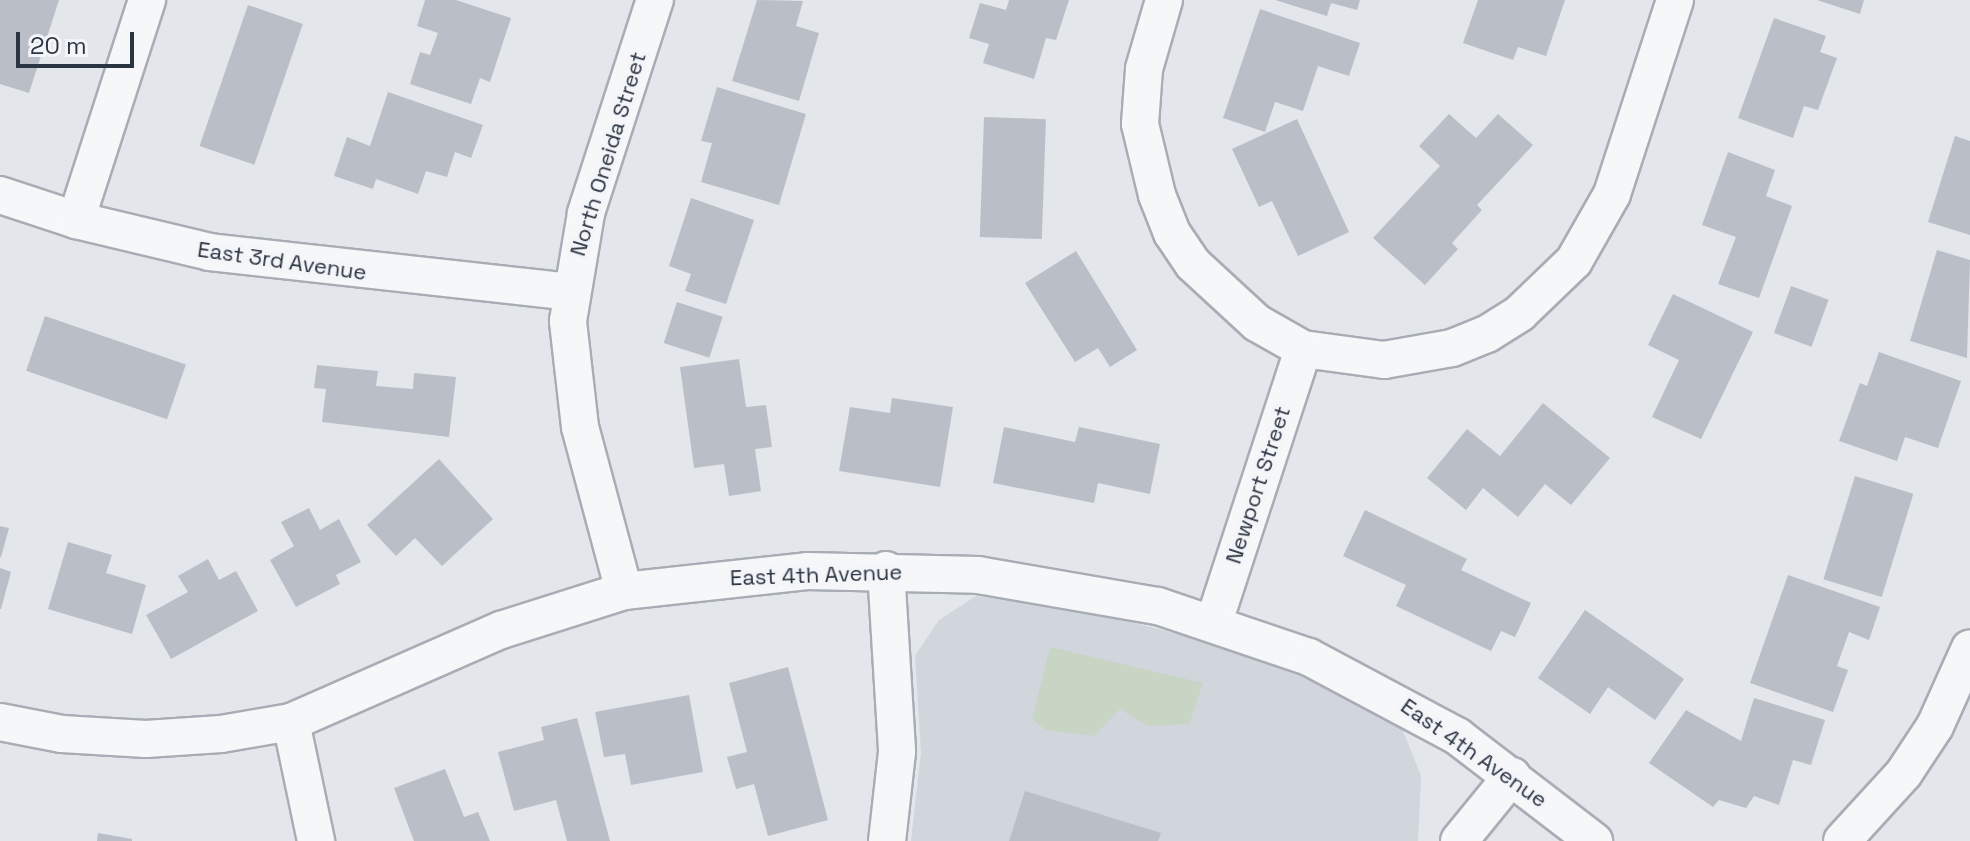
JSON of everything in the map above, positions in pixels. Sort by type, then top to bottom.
[{"type":"street","points":[[76,220],[147,0]]},
{"type":"street","name":"North Oneida Street","points":[[624,591],[572,386],[571,292],[586,213],[655,0]]},
{"type":"street","points":[[1164,0],[1144,69],[1140,124],[1157,195],[1193,264],[1257,323],[1303,349],[1384,360],[1452,348],[1509,320],[1548,289],[1596,229],[1612,194],[1675,0]]},
{"type":"street","name":"East 3rd Avenue","points":[[0,195],[76,220],[210,252],[571,292]]},
{"type":"street","name":"Newport Street","points":[[1214,622],[1303,349]]},
{"type":"street","points":[[886,570],[897,752],[887,841]]},
{"type":"street","name":"East 4th Avenue","points":[[0,722],[62,734],[146,739],[291,722],[501,630],[624,591],[794,572],[886,570],[1048,584],[1214,622],[1363,682],[1446,729],[1594,841]]},
{"type":"street","points":[[1842,841],[1904,773],[1935,726],[1970,648]]},
{"type":"street","points":[[291,722],[316,841]]},
{"type":"street","points":[[1459,841],[1512,776]]},
{"type":"shaded area","points":[[976,596],[1100,614],[1208,642],[1300,676],[1401,726],[1421,776],[1418,841],[911,841],[921,752],[915,656],[939,620]]},
{"type":"green space","points":[[1050,647],[1203,683],[1189,724],[1148,726],[1120,709],[1094,736],[1046,730],[1032,719]]},
{"type":"building","points":[[0,0],[59,0],[29,93],[0,84]]},
{"type":"building","points":[[425,0],[456,0],[511,18],[490,82],[480,78],[471,104],[410,84],[420,52],[430,55],[438,33],[417,26]]},
{"type":"building","points":[[757,0],[803,1],[796,26],[819,33],[799,101],[732,81]]},
{"type":"building","points":[[1009,0],[1069,0],[1056,40],[1046,38],[1034,79],[983,63],[989,44],[969,38],[980,3],[1006,10]]},
{"type":"building","points":[[1275,0],[1360,0],[1357,10],[1331,3],[1327,16]]},
{"type":"building","points":[[1478,0],[1565,0],[1546,56],[1518,47],[1513,60],[1463,43]]},
{"type":"building","points":[[1817,0],[1864,0],[1860,14]]},
{"type":"building","points":[[248,5],[303,24],[254,165],[199,146]]},
{"type":"building","points":[[1260,9],[1360,43],[1349,76],[1318,66],[1303,111],[1275,102],[1265,132],[1223,118]]},
{"type":"building","points":[[1774,18],[1826,36],[1820,52],[1837,58],[1818,110],[1804,106],[1793,138],[1738,118]]},
{"type":"building","points":[[717,87],[806,114],[779,205],[701,182],[712,143],[701,141]]},
{"type":"building","points":[[388,92],[483,125],[471,158],[455,152],[447,177],[426,171],[418,194],[376,179],[373,189],[334,176],[347,137],[370,146]]},
{"type":"building","points":[[1449,114],[1476,138],[1498,114],[1533,145],[1477,205],[1482,210],[1452,243],[1458,249],[1425,285],[1373,238],[1440,166],[1419,146]]},
{"type":"building","points":[[984,117],[1046,119],[1042,239],[980,237]]},
{"type":"building","points":[[1297,119],[1349,232],[1298,256],[1272,201],[1259,207],[1232,149]]},
{"type":"building","points":[[1955,136],[1970,141],[1970,235],[1928,222]]},
{"type":"building","points":[[1728,152],[1775,170],[1766,196],[1792,206],[1759,298],[1718,284],[1736,237],[1702,225]]},
{"type":"building","points":[[691,198],[754,220],[726,304],[685,291],[691,274],[669,266]]},
{"type":"building","points":[[1937,250],[1970,260],[1967,358],[1910,341]]},
{"type":"building","points":[[1076,251],[1137,350],[1110,367],[1098,348],[1075,362],[1025,283]]},
{"type":"building","points":[[1791,286],[1829,300],[1811,347],[1774,333]]},
{"type":"building","points":[[1673,294],[1753,332],[1701,439],[1652,417],[1679,360],[1648,345]]},
{"type":"building","points":[[677,302],[723,317],[709,358],[664,343]]},
{"type":"building","points":[[45,316],[186,365],[167,419],[26,371]]},
{"type":"building","points":[[1879,352],[1961,381],[1938,448],[1905,437],[1897,461],[1839,441],[1860,383],[1867,386]]},
{"type":"building","points":[[739,359],[746,407],[766,405],[772,447],[755,449],[761,491],[729,496],[724,464],[694,468],[680,367]]},
{"type":"building","points":[[317,365],[378,371],[376,386],[413,389],[414,373],[456,377],[449,437],[322,422],[326,389],[314,388]]},
{"type":"building","points":[[892,398],[953,407],[940,487],[839,471],[850,407],[890,413]]},
{"type":"building","points":[[1543,403],[1610,458],[1571,505],[1545,484],[1518,517],[1483,488],[1466,510],[1427,478],[1467,429],[1500,456]]},
{"type":"building","points":[[1004,427],[1075,442],[1079,427],[1160,444],[1150,494],[1098,483],[1094,503],[993,483]]},
{"type":"building","points":[[439,459],[493,519],[442,566],[415,538],[396,556],[367,525]]},
{"type":"building","points":[[1855,476],[1913,494],[1882,597],[1823,579]]},
{"type":"building","points":[[309,508],[320,530],[339,519],[361,562],[336,575],[340,584],[296,607],[270,560],[294,546],[281,522]]},
{"type":"building","points":[[1365,510],[1467,559],[1461,570],[1531,603],[1515,637],[1501,631],[1491,651],[1396,606],[1406,585],[1343,556]]},
{"type":"building","points":[[0,526],[9,528],[1,557],[0,557]]},
{"type":"building","points":[[68,542],[112,555],[106,573],[146,585],[132,634],[48,609]]},
{"type":"building","points":[[208,559],[219,580],[236,571],[258,611],[171,659],[146,615],[188,592],[178,576]]},
{"type":"building","points":[[0,568],[11,572],[1,609],[0,609]]},
{"type":"building","points":[[1788,575],[1880,607],[1869,640],[1849,632],[1837,666],[1848,670],[1833,712],[1750,683]]},
{"type":"building","points":[[1585,610],[1684,679],[1655,720],[1608,687],[1590,714],[1538,678]]},
{"type":"building","points":[[788,667],[828,820],[768,836],[754,784],[736,789],[727,757],[747,752],[729,683]]},
{"type":"building","points":[[689,695],[703,772],[631,785],[625,754],[604,757],[595,712]]},
{"type":"building","points":[[1754,698],[1825,720],[1811,765],[1793,760],[1779,805],[1754,796],[1746,808],[1719,800],[1713,807],[1649,763],[1686,710],[1741,741]]},
{"type":"building","points":[[577,718],[610,841],[567,841],[556,800],[514,811],[498,752],[544,740],[541,727]]},
{"type":"building","points":[[445,769],[464,817],[478,812],[490,841],[414,841],[394,788]]},
{"type":"building","points":[[1025,791],[1161,833],[1158,841],[1009,841]]},
{"type":"building","points":[[98,833],[132,839],[132,841],[97,841]]}]
